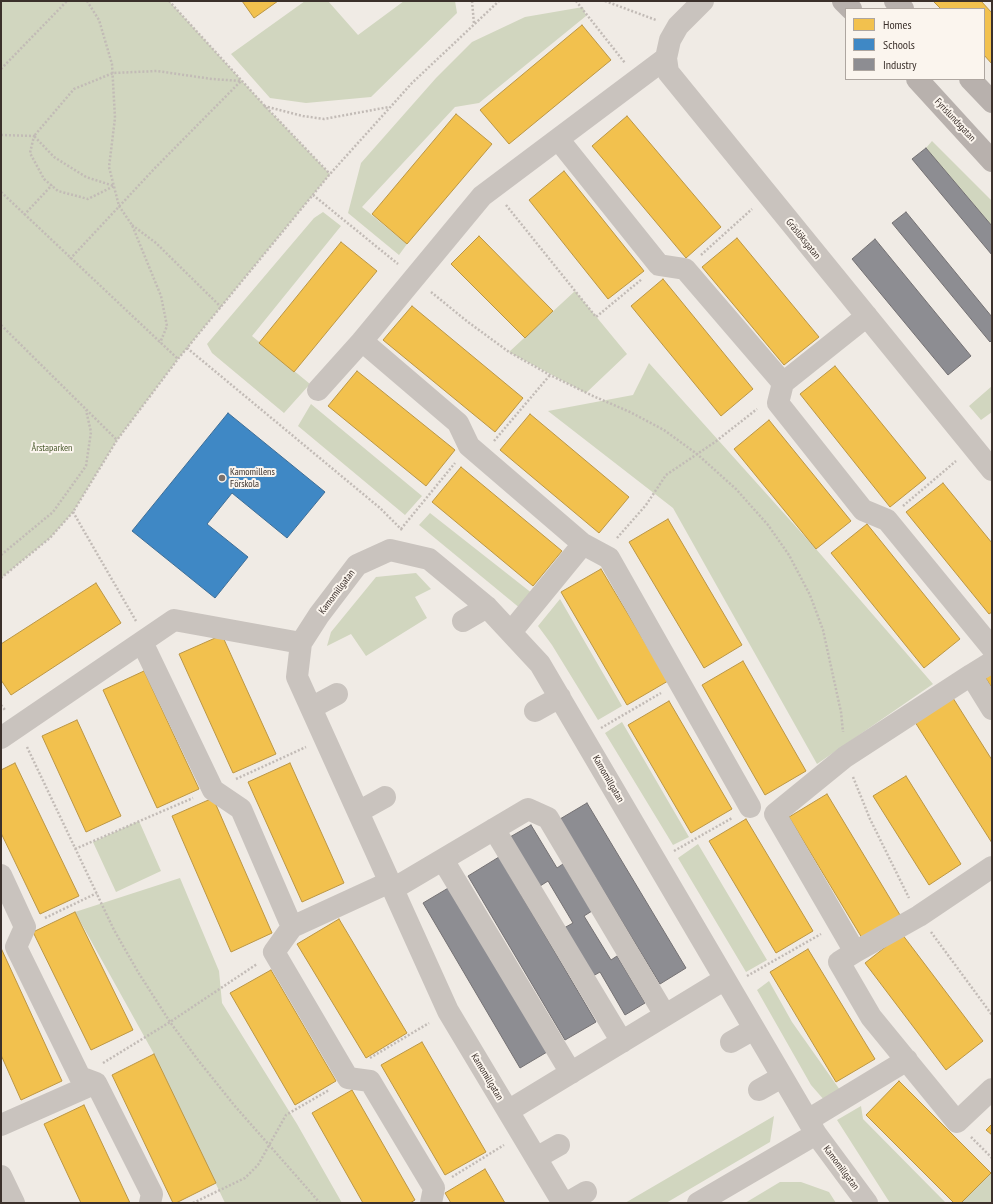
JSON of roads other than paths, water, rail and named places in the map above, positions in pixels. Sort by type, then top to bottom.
[{"type":"main road","name":"Fyrislundsgatan","points":[[918,80],[992,161]]},
{"type":"main road","points":[[971,80],[992,101]]},
{"type":"street","name":"Gräslöksgatan","points":[[703,1],[678,26],[670,40],[666,58],[668,72],[992,470]]},
{"type":"street","points":[[318,390],[362,341],[482,196],[666,58]]},
{"type":"street","points":[[558,139],[659,265],[686,269],[783,383]]},
{"type":"street","points":[[867,316],[783,383],[778,403],[863,510],[887,520],[992,648]]},
{"type":"street","points":[[362,341],[458,422],[475,451],[592,549],[608,558],[750,807]]},
{"type":"street","points":[[511,632],[592,549]]},
{"type":"street","name":"Kamomillgatan","points":[[563,1203],[448,1011],[297,677],[301,643],[357,565],[390,550],[429,559],[487,607],[540,664],[812,1127],[867,1203]]},
{"type":"street","points":[[463,622],[487,607]]},
{"type":"street","points":[[9,733],[174,620],[301,643]]},
{"type":"street","points":[[144,640],[213,790],[241,810],[292,927]]},
{"type":"street","points":[[855,952],[775,814],[845,757],[992,662]]},
{"type":"street","points":[[970,675],[992,709]]},
{"type":"street","points":[[311,708],[337,694]]},
{"type":"street","points":[[535,711],[560,697]]},
{"type":"street","points":[[358,812],[385,797]]},
{"type":"street","points":[[433,1195],[370,1081],[347,1075],[274,952],[292,927],[391,886],[443,860],[528,809],[548,818],[665,1015]]},
{"type":"street","points":[[494,829],[622,1042]]},
{"type":"street","points":[[443,860],[571,1073]]},
{"type":"street","points":[[992,867],[919,916],[839,962],[872,1016],[957,1122],[992,1089]]},
{"type":"street","points":[[1,875],[25,927],[16,947],[152,1194],[150,1203]]},
{"type":"street","points":[[508,1111],[665,1015],[727,983]]},
{"type":"street","points":[[731,1042],[754,1028]]},
{"type":"street","points":[[698,1203],[812,1127],[907,1060]]},
{"type":"street","points":[[759,1090],[782,1077]]},
{"type":"street","points":[[1,1125],[88,1080]]},
{"type":"street","points":[[536,1158],[558,1145]]},
{"type":"street","points":[[568,1203],[586,1192]]},
{"type":"place","name":"Kamomillens Förskola","points":[[222,478]]},
{"type":"park label","name":"Årstaparken","points":[[52,448]]}]
